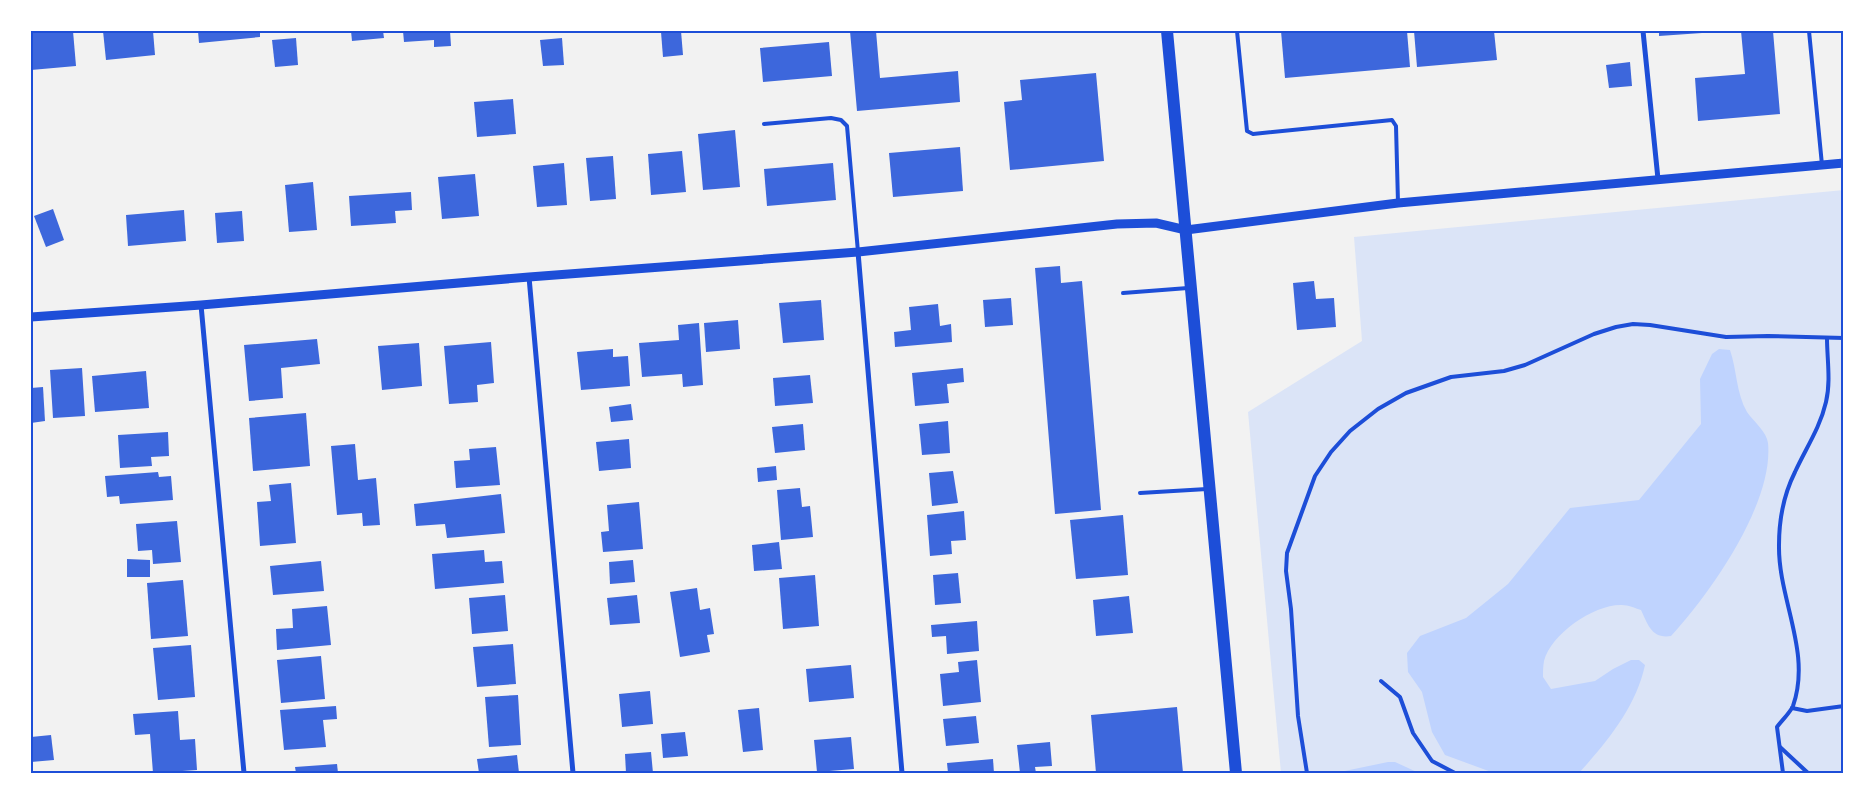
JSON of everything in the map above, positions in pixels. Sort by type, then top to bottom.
[{"type":"main road","points":[[1167,31],[1236,773]]},
{"type":"street","points":[[1643,31],[1658,179]]},
{"type":"street","points":[[31,317],[858,252],[1117,224],[1156,223],[1186,230],[1398,203],[1844,163]]},
{"type":"street","points":[[858,252],[902,773]]},
{"type":"street","points":[[529,277],[573,773]]},
{"type":"street","points":[[200,305],[244,773]]},
{"type":"lane","points":[[1237,31],[1247,131],[1253,134],[1392,120],[1396,126],[1398,203]]},
{"type":"lane","points":[[1809,31],[1822,165]]},
{"type":"lane","points":[[764,124],[831,118],[841,120],[847,126],[858,252]]},
{"type":"lane","points":[[1123,293],[1191,288]]},
{"type":"lane","points":[[1307,773],[1298,716],[1291,610],[1286,571],[1287,553],[1314,476],[1350,430],[1378,409],[1406,393],[1451,377],[1504,371],[1525,364],[1594,334],[1616,327],[1633,324],[1650,325],[1726,337],[1844,338]]},
{"type":"lane","points":[[1783,773],[1777,727],[1792,708],[1798,685],[1799,663],[1779,568],[1780,523],[1794,472],[1813,438],[1826,402],[1828,388],[1827,338]]},
{"type":"lane","points":[[1140,493],[1210,489]]},
{"type":"lane","points":[[1381,681],[1400,697],[1413,733],[1432,761],[1455,773]]},
{"type":"lane","points":[[1792,708],[1807,711],[1844,706]]},
{"type":"lane","points":[[1778,746],[1808,773]]},
{"type":"shaded area","points":[[1844,190],[1844,773],[1281,773],[1248,412],[1362,341],[1354,237]]},
{"type":"water","points":[[1719,349],[1730,350],[1743,405],[1765,435],[1768,443],[1767,467],[1761,493],[1736,546],[1703,597],[1671,636],[1659,635],[1651,630],[1641,610],[1624,605],[1611,606],[1587,615],[1564,631],[1548,651],[1544,661],[1543,677],[1551,689],[1595,681],[1631,660],[1639,660],[1645,665],[1641,680],[1628,709],[1619,723],[1579,773],[1494,773],[1445,755],[1432,732],[1422,692],[1408,672],[1407,653],[1420,636],[1466,618],[1508,584],[1570,508],[1639,500],[1701,424],[1700,379],[1712,354]]},
{"type":"water","points":[[1395,762],[1419,773],[1335,773]]},
{"type":"building","points":[[31,31],[73,31],[76,66],[31,70]]},
{"type":"building","points":[[103,31],[153,31],[155,55],[106,60]]},
{"type":"building","points":[[198,31],[260,31],[260,37],[199,43]]},
{"type":"building","points":[[351,31],[383,31],[384,38],[352,41]]},
{"type":"building","points":[[403,31],[450,31],[451,46],[434,47],[434,40],[404,42]]},
{"type":"building","points":[[681,31],[683,55],[663,57],[661,32]]},
{"type":"building","points":[[850,31],[876,31],[880,78],[958,71],[960,102],[857,111]]},
{"type":"building","points":[[1281,31],[1407,31],[1410,67],[1285,78]]},
{"type":"building","points":[[1414,31],[1494,31],[1497,60],[1417,67]]},
{"type":"building","points":[[1659,31],[1702,31],[1702,33],[1659,36]]},
{"type":"building","points":[[1741,31],[1773,31],[1780,114],[1698,121],[1695,78],[1745,74]]},
{"type":"building","points":[[296,38],[298,65],[275,67],[272,40]]},
{"type":"building","points":[[562,38],[564,65],[543,66],[540,40]]},
{"type":"building","points":[[829,42],[832,76],[763,82],[760,48]]},
{"type":"building","points":[[1630,62],[1632,86],[1609,88],[1606,65]]},
{"type":"building","points":[[1096,73],[1104,161],[1010,170],[1004,102],[1022,100],[1020,80]]},
{"type":"building","points":[[513,99],[516,134],[477,137],[474,102]]},
{"type":"building","points":[[735,130],[740,187],[703,190],[698,134]]},
{"type":"building","points":[[960,147],[963,191],[893,197],[889,153]]},
{"type":"building","points":[[682,151],[686,192],[651,195],[648,154]]},
{"type":"building","points":[[613,156],[616,199],[590,201],[586,158]]},
{"type":"building","points":[[564,163],[567,205],[537,207],[533,166]]},
{"type":"building","points":[[833,163],[836,200],[767,206],[764,169]]},
{"type":"building","points":[[475,174],[479,216],[442,219],[438,177]]},
{"type":"building","points":[[313,182],[317,230],[289,232],[285,185]]},
{"type":"building","points":[[411,192],[412,210],[395,211],[396,223],[351,226],[349,196]]},
{"type":"building","points":[[53,209],[64,240],[46,247],[34,216]]},
{"type":"building","points":[[184,210],[186,241],[128,246],[126,215]]},
{"type":"building","points":[[242,211],[244,241],[217,243],[215,213]]},
{"type":"building","points":[[1060,266],[1061,283],[1082,281],[1101,510],[1055,514],[1035,268]]},
{"type":"building","points":[[1314,281],[1316,299],[1334,298],[1336,327],[1297,330],[1293,283]]},
{"type":"building","points":[[1011,298],[1013,325],[985,327],[983,300]]},
{"type":"building","points":[[821,300],[824,340],[783,343],[779,303]]},
{"type":"building","points":[[938,304],[940,326],[951,324],[952,342],[895,347],[894,332],[911,330],[909,307]]},
{"type":"building","points":[[738,320],[740,349],[706,352],[704,323]]},
{"type":"building","points":[[699,323],[703,385],[683,387],[682,374],[642,377],[639,343],[679,340],[678,325]]},
{"type":"building","points":[[317,339],[320,364],[281,368],[283,398],[249,401],[244,345]]},
{"type":"building","points":[[491,342],[494,383],[477,385],[478,402],[449,404],[444,346]]},
{"type":"building","points":[[419,343],[422,386],[382,390],[378,346]]},
{"type":"building","points":[[613,349],[613,357],[628,356],[630,386],[581,390],[577,352]]},
{"type":"building","points":[[82,368],[85,416],[53,418],[50,370]]},
{"type":"building","points":[[963,368],[964,382],[947,384],[949,403],[915,406],[912,373]]},
{"type":"building","points":[[146,371],[149,408],[95,412],[92,376]]},
{"type":"building","points":[[810,375],[813,403],[775,406],[773,378]]},
{"type":"building","points":[[43,387],[45,421],[31,423],[31,388]]},
{"type":"building","points":[[631,404],[633,420],[611,422],[609,407]]},
{"type":"building","points":[[306,413],[310,466],[253,471],[249,418]]},
{"type":"building","points":[[948,421],[950,453],[922,455],[919,424]]},
{"type":"building","points":[[803,424],[805,450],[775,453],[772,427]]},
{"type":"building","points":[[168,432],[169,456],[151,457],[152,466],[120,468],[118,435]]},
{"type":"building","points":[[629,439],[631,468],[599,471],[596,442]]},
{"type":"building","points":[[355,444],[358,480],[376,478],[380,525],[363,526],[362,513],[337,515],[331,446]]},
{"type":"building","points":[[496,447],[500,485],[456,488],[454,461],[470,460],[469,449]]},
{"type":"building","points":[[776,466],[777,480],[758,482],[757,468]]},
{"type":"building","points":[[953,471],[958,503],[932,506],[929,473]]},
{"type":"building","points":[[158,472],[159,477],[171,476],[173,500],[120,504],[119,496],[107,497],[105,476]]},
{"type":"building","points":[[291,483],[296,543],[260,546],[257,502],[271,501],[269,485]]},
{"type":"building","points":[[800,488],[802,507],[810,506],[813,537],[781,540],[777,490]]},
{"type":"building","points":[[501,494],[505,533],[447,538],[445,524],[416,526],[414,504]]},
{"type":"building","points":[[639,502],[643,549],[603,552],[601,532],[609,531],[607,505]]},
{"type":"building","points":[[964,511],[966,540],[951,541],[952,554],[930,556],[927,515]]},
{"type":"building","points":[[1123,515],[1128,575],[1076,579],[1070,520]]},
{"type":"building","points":[[177,521],[181,562],[153,564],[152,550],[138,551],[136,524]]},
{"type":"building","points":[[779,542],[782,569],[754,571],[752,545]]},
{"type":"building","points":[[484,550],[485,562],[502,561],[504,583],[435,589],[432,554]]},
{"type":"building","points":[[127,559],[150,560],[150,577],[127,577]]},
{"type":"building","points":[[633,560],[635,582],[610,584],[609,562]]},
{"type":"building","points":[[321,561],[324,591],[273,595],[270,566]]},
{"type":"building","points":[[958,573],[961,603],[935,605],[933,575]]},
{"type":"building","points":[[815,575],[819,626],[783,629],[779,578]]},
{"type":"building","points":[[183,580],[188,636],[151,639],[147,583]]},
{"type":"building","points":[[697,588],[700,610],[710,608],[714,634],[707,635],[710,652],[680,657],[670,592]]},
{"type":"building","points":[[505,595],[508,631],[472,634],[469,598]]},
{"type":"building","points":[[637,595],[640,623],[610,625],[607,598]]},
{"type":"building","points":[[1129,596],[1133,633],[1096,636],[1093,600]]},
{"type":"building","points":[[327,606],[331,645],[277,650],[276,629],[293,628],[292,609]]},
{"type":"building","points":[[977,621],[979,651],[947,654],[946,636],[932,637],[931,625]]},
{"type":"building","points":[[513,644],[516,684],[477,687],[473,647]]},
{"type":"building","points":[[191,645],[195,697],[158,700],[153,648]]},
{"type":"building","points":[[321,656],[325,699],[281,703],[277,660]]},
{"type":"building","points":[[977,660],[981,702],[943,706],[940,674],[959,672],[958,662]]},
{"type":"building","points":[[851,665],[854,698],[809,702],[806,669]]},
{"type":"building","points":[[650,691],[653,724],[622,727],[619,694]]},
{"type":"building","points":[[518,695],[521,745],[489,747],[485,697]]},
{"type":"building","points":[[336,706],[337,719],[323,720],[326,747],[284,750],[280,710]]},
{"type":"building","points":[[1177,707],[1183,773],[1096,773],[1091,715]]},
{"type":"building","points":[[759,708],[763,750],[743,752],[738,710]]},
{"type":"building","points":[[178,711],[180,740],[195,739],[197,770],[153,773],[150,734],[135,735],[133,714]]},
{"type":"building","points":[[976,716],[979,743],[946,746],[943,719]]},
{"type":"building","points":[[685,732],[688,756],[663,758],[661,734]]},
{"type":"building","points":[[51,735],[54,760],[31,762],[31,737]]},
{"type":"building","points":[[851,737],[854,769],[817,772],[814,740]]},
{"type":"building","points":[[1050,742],[1052,766],[1035,767],[1036,773],[1020,773],[1017,745]]},
{"type":"building","points":[[651,752],[653,773],[626,773],[625,754]]},
{"type":"building","points":[[517,755],[519,773],[479,773],[477,759]]},
{"type":"building","points":[[993,759],[994,773],[948,773],[947,763]]},
{"type":"building","points":[[337,764],[338,773],[296,773],[295,767]]}]
